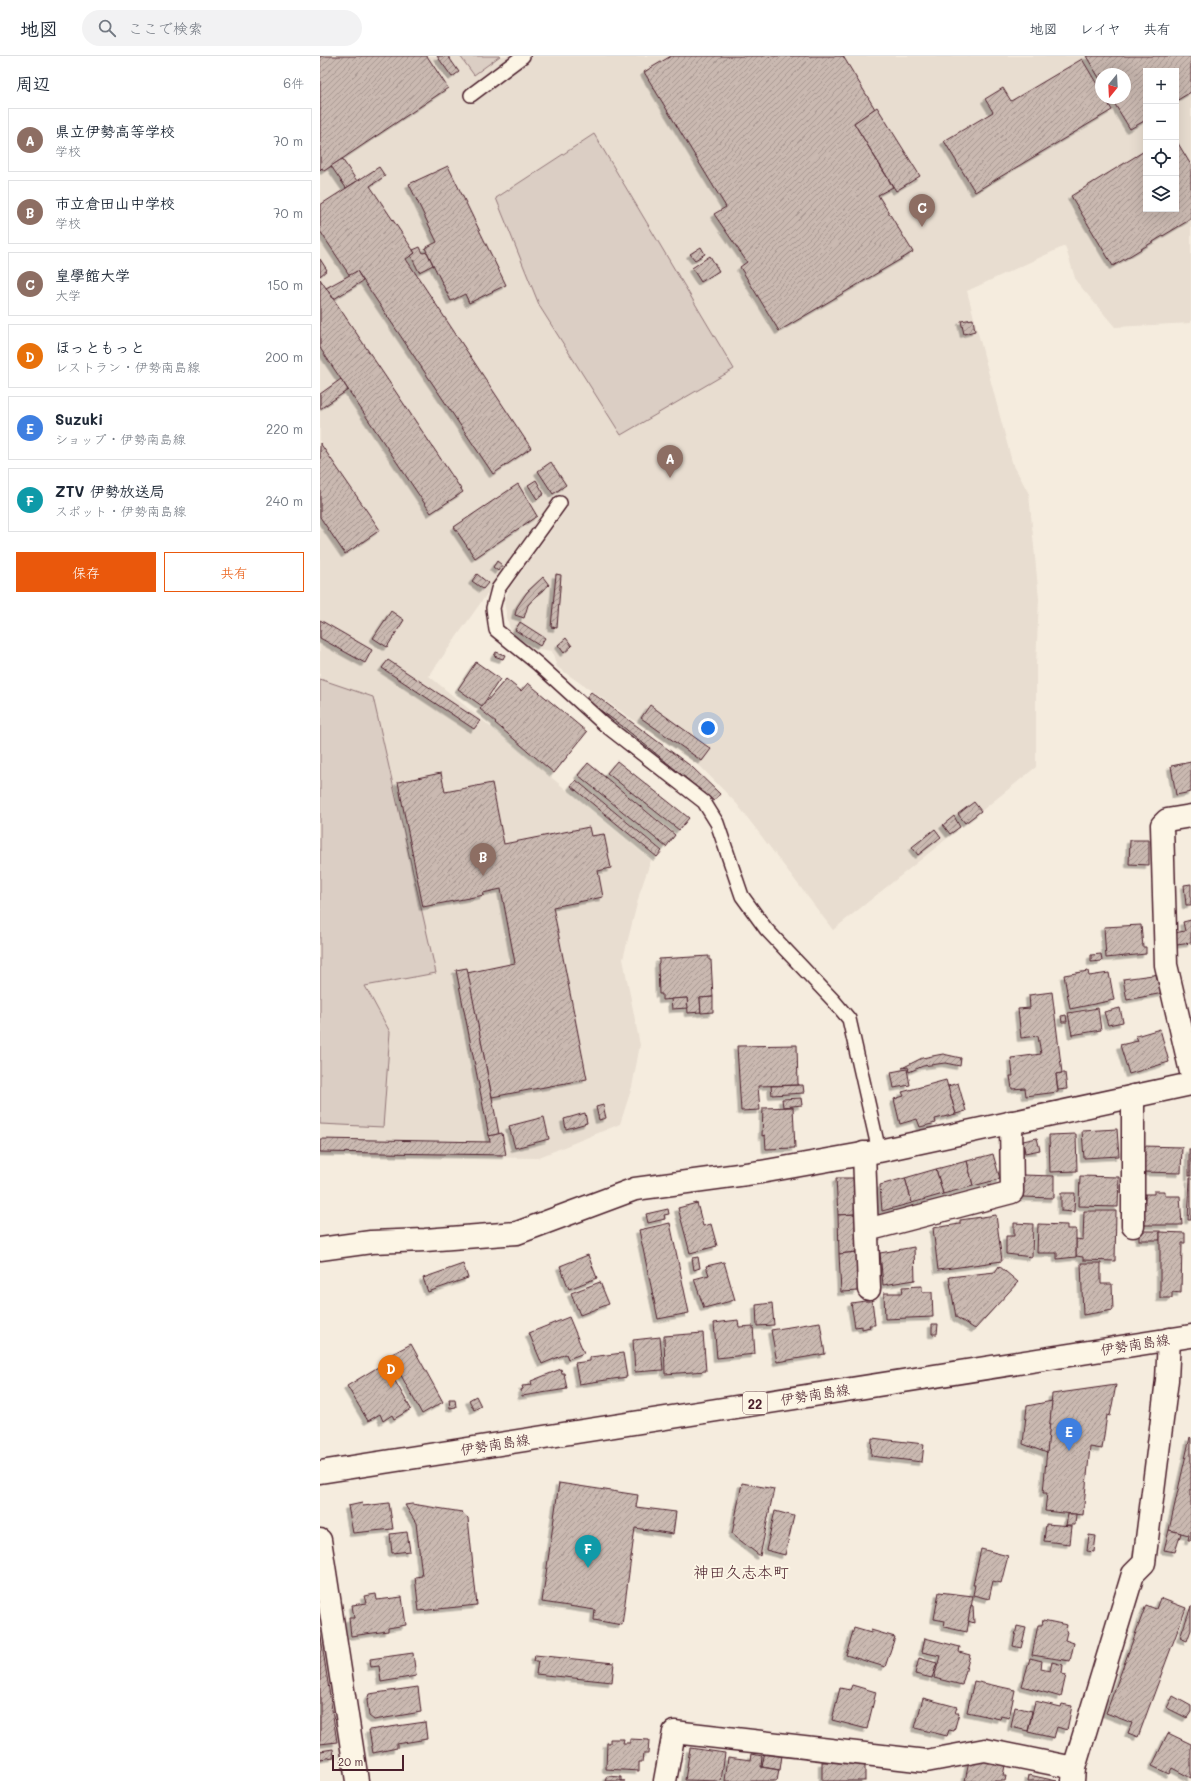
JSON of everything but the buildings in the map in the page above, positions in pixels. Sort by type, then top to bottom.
[{"type":"street","points":[[1191,816],[1167,820],[1162,825],[1166,965],[1191,1072]]},
{"type":"street","points":[[320,1249],[371,1242],[424,1240],[517,1233],[635,1189],[761,1172],[871,1152],[1191,1084]]},
{"type":"street","points":[[1133,1096],[1133,1226]]},
{"type":"street","points":[[867,1230],[1012,1192],[1011,1122]]},
{"type":"street","points":[[869,1289],[867,1230],[871,1152]]},
{"type":"street","name":"伊勢南島線","points":[[320,1472],[1191,1336]]},
{"type":"street","points":[[665,1781],[674,1732],[926,1761],[985,1750],[1073,1775],[1133,1574],[1144,1563],[1167,1380],[1169,1339]]},
{"type":"street","points":[[320,1540],[357,1781]]},
{"type":"lane","points":[[471,95],[522,56]]},
{"type":"lane","points":[[560,503],[498,589],[493,608],[496,630],[538,664],[605,725],[704,802],[717,824],[742,896],[766,929],[849,1019],[871,1152]]},
{"type":"shaded area","points":[[320,56],[1191,56],[1191,323],[1115,327],[1076,281],[1065,246],[967,291],[1012,462],[1029,494],[1039,599],[1036,665],[1036,767],[833,930],[737,804],[701,767],[557,667],[552,651],[526,647],[513,635],[509,626],[504,603],[509,589],[568,507],[553,500],[429,676],[651,860],[640,892],[623,959],[640,1045],[632,1087],[620,1124],[537,1158],[320,1155]]},
{"type":"shaded area","points":[[460,56],[500,56],[474,75]]},
{"type":"shaded area","points":[[594,134],[734,369],[621,435],[540,307],[496,198]]},
{"type":"shaded area","points":[[320,679],[373,697],[436,973],[365,986],[390,1032],[383,1127],[320,1124]]},
{"type":"shaded area","points":[[320,1603],[345,1757],[320,1761]]},
{"type":"place","name":"皇學館大学","points":[[922,227]]},
{"type":"place","name":"県立伊勢高等学校","points":[[670,478]]},
{"type":"place","name":"市立倉田山中学校","points":[[483,876]]},
{"type":"place","name":"ほっともっと","points":[[391,1388]]},
{"type":"place","name":"Suzuki","points":[[1069,1451]]},
{"type":"place","name":"ZTV 伊勢放送局","points":[[588,1568]]},
{"type":"district","name":"神田久志本町","points":[[741,1571]]}]
